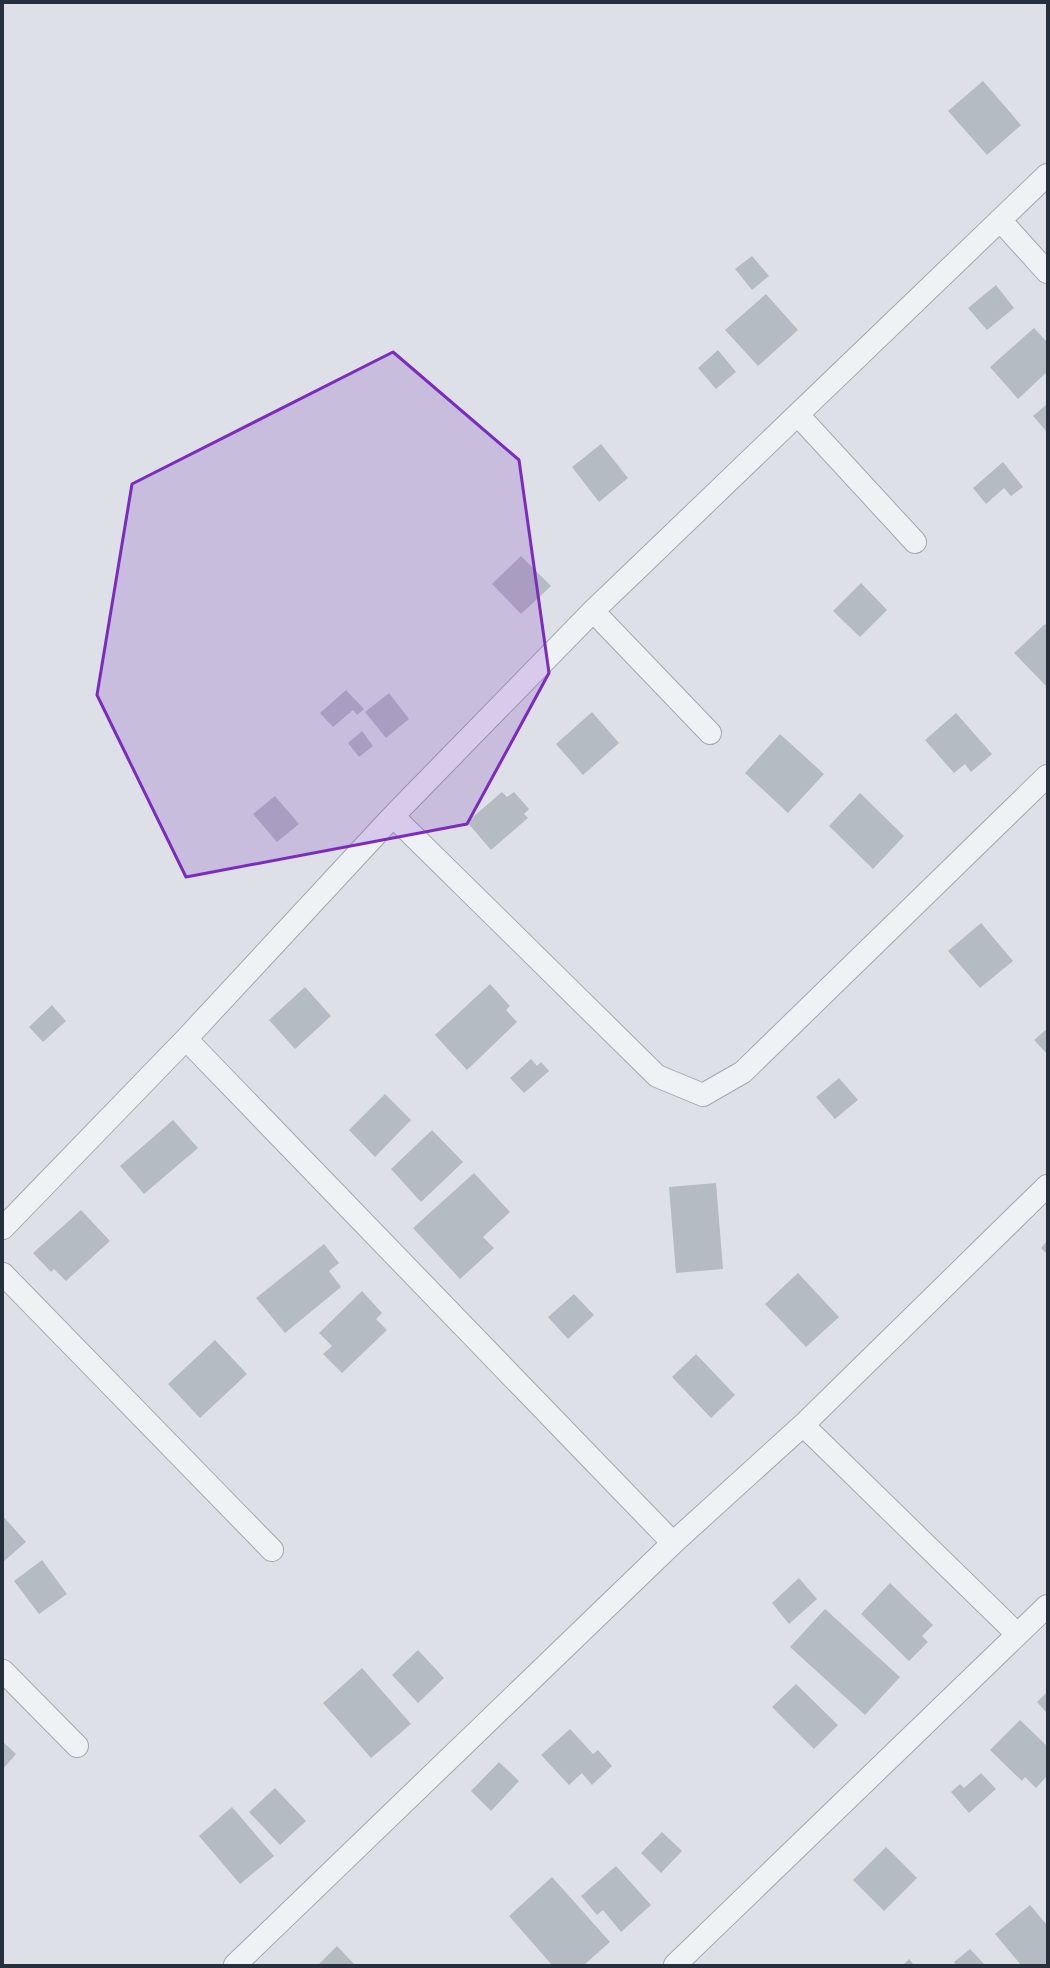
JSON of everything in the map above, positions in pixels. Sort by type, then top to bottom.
[{"type":"street","points":[[3,1228],[186,1039],[393,816],[593,611],[1047,175]]},
{"type":"street","points":[[1000,220],[1047,272]]},
{"type":"street","points":[[798,415],[915,542]]},
{"type":"street","points":[[593,611],[710,733]]},
{"type":"street","points":[[393,816],[657,1076],[703,1095],[743,1072],[1047,776]]},
{"type":"street","points":[[186,1039],[673,1543]]},
{"type":"street","points":[[234,1965],[673,1543],[803,1425],[1047,1186]]},
{"type":"street","points":[[3,1274],[272,1550]]},
{"type":"street","points":[[803,1425],[1017,1634]]},
{"type":"street","points":[[675,1965],[1047,1606]]},
{"type":"street","points":[[3,1671],[77,1746]]},
{"type":"highlighted area","points":[[393,352],[519,460],[549,673],[467,824],[186,877],[97,695],[132,484]]},
{"type":"building","points":[[983,81],[1021,125],[987,155],[948,111]]},
{"type":"building","points":[[752,256],[769,276],[752,290],[735,269]]},
{"type":"building","points":[[996,285],[1014,308],[987,330],[968,308]]},
{"type":"building","points":[[766,294],[798,330],[758,366],[725,330]]},
{"type":"building","points":[[1034,328],[1047,342],[1047,372],[1018,399],[990,367]]},
{"type":"building","points":[[718,350],[736,372],[716,389],[698,368]]},
{"type":"building","points":[[1047,404],[1047,432],[1033,416]]},
{"type":"building","points":[[601,444],[628,478],[599,502],[572,467]]},
{"type":"building","points":[[1003,462],[1023,487],[1011,496],[1004,488],[986,504],[973,488]]},
{"type":"building","points":[[521,556],[551,586],[521,614],[492,584]]},
{"type":"building","points":[[861,583],[887,610],[860,637],[833,611]]},
{"type":"building","points":[[1045,624],[1047,626],[1047,687],[1014,653]]},
{"type":"building","points":[[346,690],[364,709],[357,715],[353,710],[333,727],[320,713]]},
{"type":"building","points":[[389,693],[409,719],[386,738],[365,712]]},
{"type":"building","points":[[592,712],[619,743],[583,775],[556,744]]},
{"type":"building","points":[[956,713],[992,754],[971,772],[965,764],[954,773],[925,740]]},
{"type":"building","points":[[362,731],[373,746],[359,757],[348,743]]},
{"type":"building","points":[[780,734],[824,774],[788,813],[745,773]]},
{"type":"building","points":[[502,792],[507,797],[514,792],[529,809],[524,814],[528,818],[491,850],[467,822]]},
{"type":"building","points":[[860,793],[904,836],[873,869],[829,826]]},
{"type":"building","points":[[275,796],[299,824],[277,842],[253,814]]},
{"type":"building","points":[[981,923],[1013,961],[980,988],[948,951]]},
{"type":"building","points":[[490,984],[510,1006],[506,1010],[517,1022],[467,1070],[435,1035]]},
{"type":"building","points":[[305,987],[331,1016],[295,1049],[269,1020]]},
{"type":"building","points":[[52,1005],[66,1021],[43,1042],[29,1027]]},
{"type":"building","points":[[1047,1029],[1047,1054],[1034,1040]]},
{"type":"building","points":[[531,1059],[537,1066],[541,1062],[549,1071],[524,1093],[510,1078]]},
{"type":"building","points":[[839,1078],[858,1100],[835,1119],[816,1097]]},
{"type":"building","points":[[385,1094],[411,1120],[375,1157],[349,1130]]},
{"type":"building","points":[[173,1120],[198,1148],[144,1194],[120,1166]]},
{"type":"building","points":[[432,1130],[463,1162],[421,1202],[391,1169]]},
{"type":"building","points":[[474,1173],[510,1212],[483,1237],[494,1248],[460,1279],[413,1228]]},
{"type":"building","points":[[716,1183],[723,1269],[676,1273],[669,1187]]},
{"type":"building","points":[[81,1210],[110,1241],[66,1281],[54,1269],[51,1272],[33,1253]]},
{"type":"building","points":[[1047,1241],[1047,1254],[1041,1248]]},
{"type":"building","points":[[324,1244],[339,1263],[329,1271],[341,1287],[285,1333],[256,1298]]},
{"type":"building","points":[[798,1273],[839,1317],[806,1347],[765,1304]]},
{"type":"building","points":[[362,1291],[382,1313],[376,1319],[387,1330],[342,1373],[323,1354],[332,1346],[319,1333]]},
{"type":"building","points":[[574,1294],[594,1315],[568,1339],[548,1317]]},
{"type":"building","points":[[215,1340],[247,1374],[200,1418],[168,1384]]},
{"type":"building","points":[[696,1354],[735,1395],[711,1418],[672,1377]]},
{"type":"building","points":[[3,1516],[26,1542],[3,1562]]},
{"type":"building","points":[[42,1560],[67,1594],[39,1614],[14,1581]]},
{"type":"building","points":[[799,1578],[817,1599],[789,1624],[772,1603]]},
{"type":"building","points":[[890,1583],[933,1625],[922,1636],[928,1642],[909,1661],[861,1614]]},
{"type":"building","points":[[825,1609],[900,1677],[865,1715],[790,1647]]},
{"type":"building","points":[[418,1650],[444,1678],[418,1703],[392,1675]]},
{"type":"building","points":[[362,1668],[411,1724],[371,1758],[323,1703]]},
{"type":"building","points":[[796,1684],[838,1725],[814,1749],[772,1707]]},
{"type":"building","points":[[1047,1692],[1047,1713],[1037,1702]]},
{"type":"building","points":[[1020,1720],[1047,1746],[1047,1776],[1036,1788],[1025,1777],[1022,1781],[990,1750]]},
{"type":"building","points":[[570,1729],[593,1754],[598,1750],[612,1766],[592,1785],[582,1773],[569,1785],[541,1755]]},
{"type":"building","points":[[3,1742],[16,1754],[3,1769]]},
{"type":"building","points":[[499,1762],[519,1781],[491,1811],[471,1791]]},
{"type":"building","points":[[981,1773],[996,1789],[969,1813],[951,1792],[960,1784],[964,1788]]},
{"type":"building","points":[[275,1788],[306,1821],[280,1845],[249,1812]]},
{"type":"building","points":[[232,1807],[274,1856],[240,1884],[199,1836]]},
{"type":"building","points":[[662,1832],[682,1851],[661,1873],[641,1853]]},
{"type":"building","points":[[886,1847],[917,1878],[884,1911],[853,1880]]},
{"type":"building","points":[[616,1866],[651,1905],[621,1932],[603,1910],[597,1915],[581,1896]]},
{"type":"building","points":[[552,1877],[610,1942],[584,1965],[552,1965],[509,1916]]},
{"type":"building","points":[[1030,1905],[1047,1925],[1047,1965],[1021,1965],[995,1934]]},
{"type":"building","points":[[337,1946],[355,1965],[318,1965]]},
{"type":"building","points":[[970,1949],[985,1965],[956,1965],[954,1962]]},
{"type":"building","points":[[909,1959],[914,1965],[903,1965]]}]
